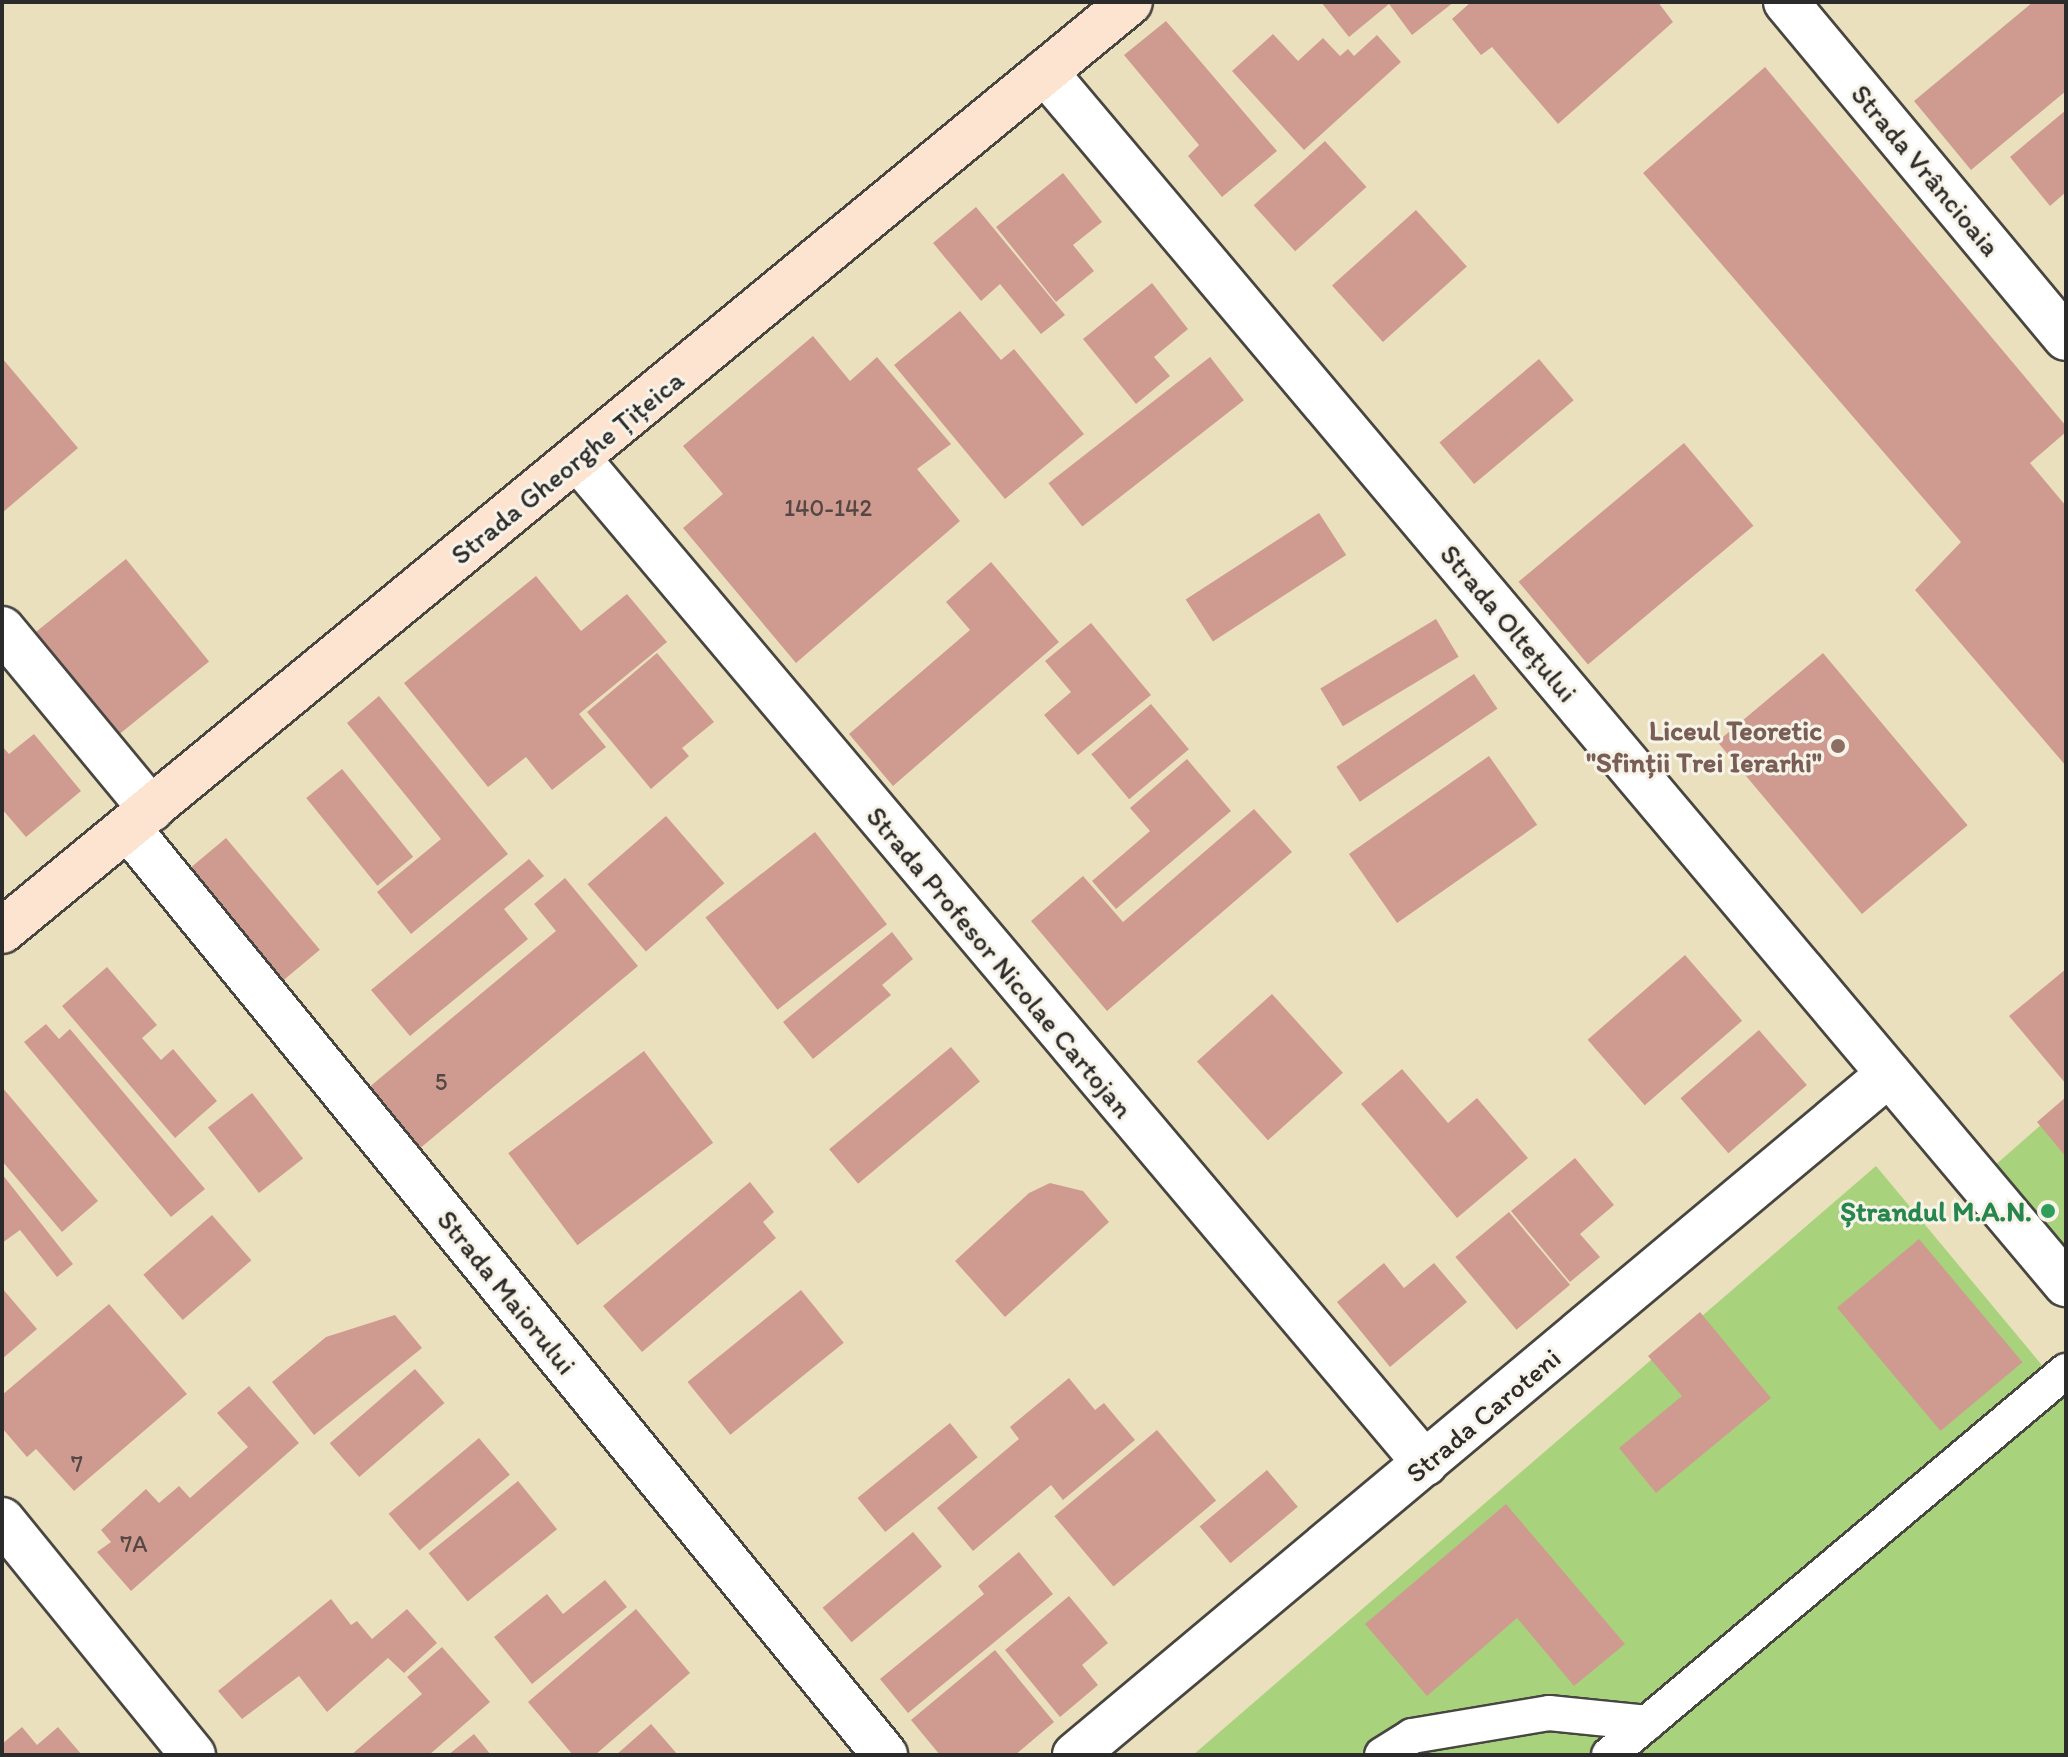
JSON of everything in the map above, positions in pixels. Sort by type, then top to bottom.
[{"type":"street","name":"Strada Gheorghe Țițeica","points":[[2,931],[1130,2]]},
{"type":"street","name":"Strada Vrâncioaia","points":[[1786,2],[2066,338]]},
{"type":"street","name":"Strada Oltețului","points":[[1045,72],[2066,1284]]},
{"type":"street","name":"Strada Profesor Nicolae Cartojan","points":[[578,459],[1425,1463]]},
{"type":"street","name":"Strada Maiorului","points":[[2,629],[140,818],[885,1755]]},
{"type":"street","name":"Strada Caroteni","points":[[1075,1755],[1889,1074]]},
{"type":"street","points":[[2,1520],[193,1755]]},
{"type":"lane","points":[[1609,1755],[2066,1371]]},
{"type":"lane","points":[[1382,1755],[1412,1736],[1549,1713],[1647,1723]]},
{"type":"green space","name":"Ștrandul M.A.N.","points":[[2066,1103],[2066,1255],[1993,1167]]},
{"type":"green space","points":[[1876,1166],[2066,1394],[2066,1755],[1193,1755]]},
{"type":"building","points":[[1321,2],[1454,2],[1412,35],[1389,4],[1349,37]]},
{"type":"building","points":[[1471,2],[1658,2],[1673,22],[1558,124],[1492,47],[1481,55],[1452,19]]},
{"type":"building","points":[[2033,2],[2066,2],[2066,91],[1971,170],[1914,101]]},
{"type":"building","points":[[1166,21],[1277,151],[1222,197],[1188,156],[1199,145],[1124,55]]},
{"type":"building","points":[[1273,34],[1298,61],[1323,38],[1340,56],[1348,49],[1354,56],[1377,35],[1401,62],[1304,150],[1232,71]]},
{"type":"building","points":[[1765,67],[2066,426],[2066,432],[2030,463],[2066,506],[2066,766],[1915,590],[1961,542],[1643,173]]},
{"type":"building","points":[[2066,110],[2066,192],[2050,206],[2010,157]]},
{"type":"building","points":[[1325,141],[1366,187],[1295,251],[1254,205]]},
{"type":"building","points":[[1063,173],[1102,222],[1073,245],[1094,271],[1056,302],[996,227]]},
{"type":"building","points":[[976,207],[1065,315],[1041,334],[1000,284],[981,301],[933,243]]},
{"type":"building","points":[[1416,210],[1467,266],[1383,342],[1332,286]]},
{"type":"building","points":[[1152,283],[1188,329],[1154,357],[1170,376],[1136,404],[1083,339]]},
{"type":"building","points":[[960,311],[1001,360],[1014,349],[1084,434],[1005,499],[894,365]]},
{"type":"building","points":[[813,336],[850,381],[877,357],[951,444],[917,469],[960,521],[796,663],[683,528],[723,494],[683,446]]},
{"type":"building","points":[[1210,357],[1244,400],[1082,527],[1048,483]]},
{"type":"building","points":[[2,358],[78,448],[2,513]]},
{"type":"building","points":[[1539,359],[1574,400],[1474,484],[1439,443]]},
{"type":"building","points":[[1684,443],[1753,526],[1588,665],[1519,582]]},
{"type":"building","points":[[1319,513],[1346,555],[1213,642],[1186,600]]},
{"type":"building","points":[[126,559],[209,662],[114,738],[31,636]]},
{"type":"building","points":[[991,562],[1059,642],[893,786],[849,734],[970,630],[946,602]]},
{"type":"building","points":[[536,576],[581,631],[627,594],[667,642],[579,714],[606,747],[552,790],[526,757],[488,787],[404,683]]},
{"type":"building","points":[[1436,619],[1459,657],[1343,726],[1320,689]]},
{"type":"building","points":[[1091,623],[1151,695],[1078,755],[1044,715],[1071,692],[1045,661]]},
{"type":"building","points":[[657,653],[714,722],[682,748],[689,756],[651,789],[587,712]]},
{"type":"building","points":[[1823,653],[1968,825],[1862,914],[1717,742]]},
{"type":"building","points":[[1474,674],[1497,709],[1360,802],[1336,767]]},
{"type":"building","points":[[379,696],[508,854],[411,934],[377,892],[441,839],[347,723]]},
{"type":"building","points":[[1151,704],[1189,749],[1129,799],[1091,754]]},
{"type":"building","points":[[34,734],[81,791],[26,837],[2,809],[2,746],[9,754]]},
{"type":"building","points":[[1489,756],[1537,825],[1397,923],[1349,854]]},
{"type":"building","points":[[1187,759],[1231,811],[1116,909],[1092,881],[1150,831],[1130,808]]},
{"type":"building","points":[[342,769],[413,857],[377,886],[306,798]]},
{"type":"building","points":[[1254,809],[1292,852],[1107,1011],[1031,921],[1083,876],[1123,922]]},
{"type":"building","points":[[666,816],[724,883],[646,951],[588,884]]},
{"type":"building","points":[[815,832],[887,924],[777,1010],[705,918]]},
{"type":"building","points":[[226,838],[320,950],[282,981],[188,869]]},
{"type":"building","points":[[529,859],[544,876],[504,909],[528,939],[410,1036],[371,990]]},
{"type":"building","points":[[565,878],[638,966],[412,1155],[361,1094],[556,931],[534,904]]},
{"type":"building","points":[[892,932],[913,959],[882,985],[891,995],[813,1059],[783,1022]]},
{"type":"building","points":[[1685,955],[1742,1021],[1645,1105],[1588,1040]]},
{"type":"building","points":[[107,967],[157,1025],[142,1038],[161,1060],[173,1049],[217,1101],[175,1138],[62,1006]]},
{"type":"building","points":[[2066,969],[2066,1084],[2009,1016]]},
{"type":"building","points":[[1272,994],[1343,1073],[1268,1140],[1197,1062]]},
{"type":"building","points":[[46,1024],[59,1039],[70,1029],[205,1189],[171,1217],[24,1042]]},
{"type":"building","points":[[1759,1030],[1807,1085],[1728,1153],[1681,1098]]},
{"type":"building","points":[[951,1047],[980,1081],[858,1184],[829,1149]]},
{"type":"building","points":[[644,1051],[713,1143],[577,1245],[508,1153]]},
{"type":"building","points":[[1402,1069],[1448,1123],[1477,1098],[1528,1158],[1457,1218],[1361,1104]]},
{"type":"building","points":[[2,1087],[98,1201],[62,1232],[2,1161]]},
{"type":"building","points":[[252,1093],[303,1158],[259,1193],[208,1127]]},
{"type":"building","points":[[2066,1097],[2066,1157],[2037,1122]]},
{"type":"building","points":[[1575,1158],[1614,1205],[1580,1234],[1600,1257],[1570,1282],[1511,1211]]},
{"type":"building","points":[[2,1174],[73,1264],[57,1277],[20,1230],[2,1243]]},
{"type":"building","points":[[750,1182],[774,1212],[763,1222],[776,1238],[642,1352],[603,1306]]},
{"type":"building","points":[[1050,1183],[1083,1191],[1109,1222],[1005,1317],[955,1261],[1029,1193]]},
{"type":"building","points":[[1509,1212],[1570,1285],[1516,1330],[1455,1257]]},
{"type":"building","points":[[212,1215],[251,1260],[183,1320],[143,1275]]},
{"type":"building","points":[[1919,1239],[2022,1362],[1941,1431],[1837,1308]]},
{"type":"building","points":[[1384,1263],[1404,1288],[1434,1263],[1467,1302],[1390,1367],[1337,1302]]},
{"type":"building","points":[[2,1288],[37,1329],[2,1359]]},
{"type":"building","points":[[801,1290],[844,1343],[730,1435],[688,1382]]},
{"type":"building","points":[[109,1304],[187,1394],[74,1491],[36,1449],[27,1457],[2,1428],[2,1395]]},
{"type":"building","points":[[1700,1312],[1771,1398],[1656,1493],[1619,1448],[1682,1396],[1648,1356]]},
{"type":"building","points":[[395,1315],[422,1348],[314,1435],[272,1382],[326,1337]]},
{"type":"building","points":[[415,1369],[445,1403],[359,1477],[330,1443]]},
{"type":"building","points":[[1069,1378],[1095,1410],[1104,1403],[1135,1440],[1063,1500],[1051,1485],[973,1551],[937,1508],[1019,1439],[1010,1427]]},
{"type":"building","points":[[249,1386],[299,1443],[131,1591],[97,1552],[111,1542],[101,1530],[146,1489],[159,1503],[179,1486],[190,1498],[248,1447],[217,1413]]},
{"type":"building","points":[[950,1423],[978,1457],[885,1532],[858,1498]]},
{"type":"building","points":[[1157,1430],[1216,1500],[1113,1587],[1054,1516]]},
{"type":"building","points":[[479,1438],[510,1475],[419,1551],[389,1514]]},
{"type":"building","points":[[1267,1470],[1298,1507],[1230,1563],[1200,1527]]},
{"type":"building","points":[[518,1481],[557,1529],[468,1602],[429,1553]]},
{"type":"building","points":[[1506,1504],[1625,1644],[1574,1686],[1517,1618],[1427,1696],[1365,1624]]},
{"type":"building","points":[[913,1532],[942,1566],[852,1642],[823,1608]]},
{"type":"building","points":[[1019,1552],[1053,1594],[908,1713],[880,1679],[984,1594],[978,1586]]},
{"type":"building","points":[[605,1580],[627,1607],[532,1684],[494,1637],[547,1594],[563,1614]]},
{"type":"building","points":[[1069,1596],[1108,1643],[1082,1665],[1098,1685],[1060,1717],[1005,1650]]},
{"type":"building","points":[[331,1599],[351,1625],[357,1621],[372,1639],[407,1609],[437,1643],[404,1673],[388,1658],[327,1712],[299,1676],[242,1719],[218,1691]]},
{"type":"building","points":[[636,1609],[690,1673],[595,1755],[573,1755],[528,1702]]},
{"type":"building","points":[[442,1647],[490,1702],[429,1755],[351,1755],[422,1694],[407,1677]]},
{"type":"building","points":[[995,1650],[1054,1722],[1015,1755],[940,1755],[911,1720]]},
{"type":"building","points":[[651,1724],[678,1755],[616,1755]]},
{"type":"building","points":[[22,1727],[37,1745],[58,1727],[82,1755],[2,1755],[2,1744]]},
{"type":"building","points":[[474,1734],[491,1755],[448,1755]]},
{"type":"place","name":"Liceul Teoretic \"Sfinții Trei Ierarhi\"","points":[[1838,746]]},
{"type":"place","name":"Ștrandul M.A.N.","points":[[2048,1211]]}]
